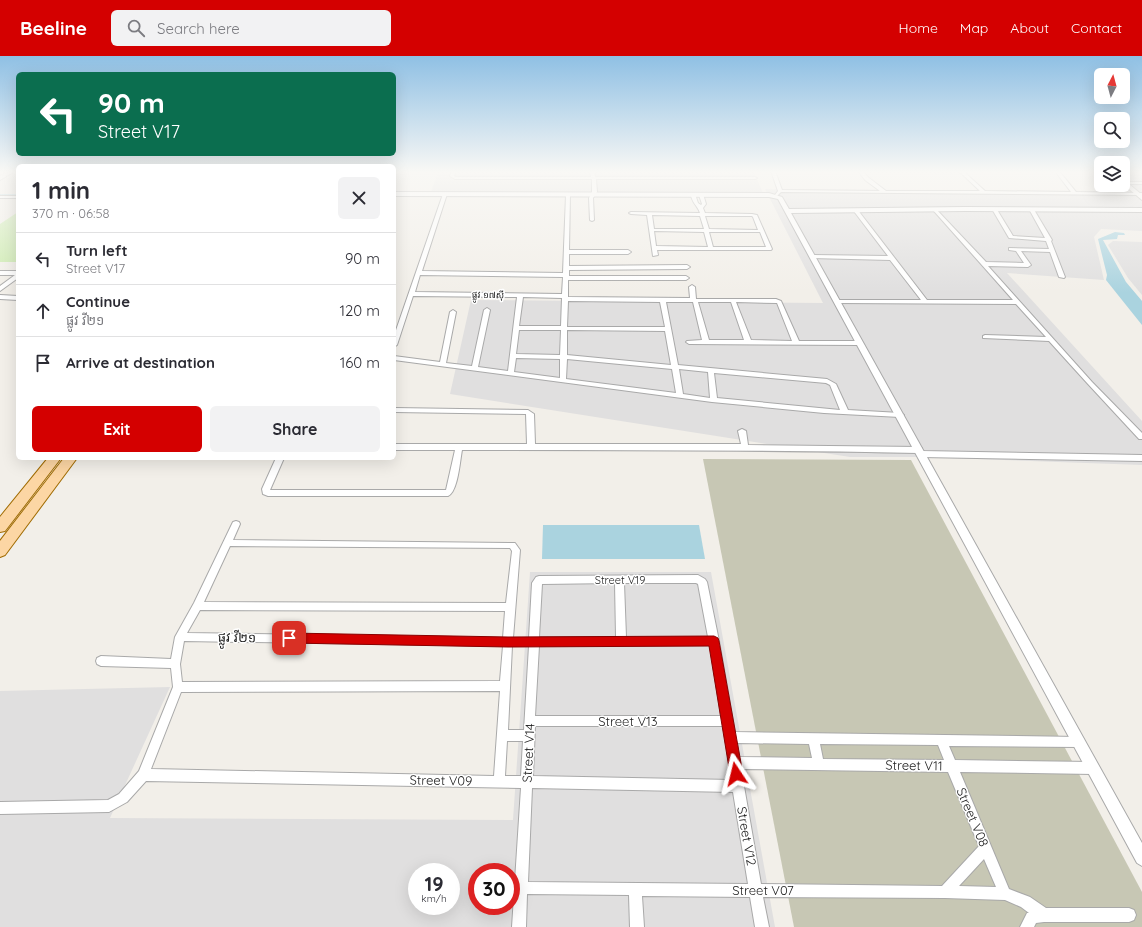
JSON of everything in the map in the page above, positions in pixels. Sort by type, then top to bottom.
[{"type":"main road","points":[[0,527],[53,460]]},
{"type":"main road","points":[[0,551],[69,460]]},
{"type":"street","points":[[396,339],[439,212]]},
{"type":"street","points":[[562,380],[567,212]]},
{"type":"street","points":[[592,212],[592,220]]},
{"type":"street","points":[[631,213],[685,212]]},
{"type":"street","points":[[702,212],[712,249]]},
{"type":"street","points":[[654,248],[768,249],[755,216],[710,212]]},
{"type":"street","points":[[788,212],[1142,858]]},
{"type":"street","points":[[856,212],[925,301]]},
{"type":"street","points":[[937,212],[1051,339],[1142,437]]},
{"type":"street","points":[[996,212],[1011,237],[1049,240]]},
{"type":"street","points":[[1033,212],[1049,240],[1062,277]]},
{"type":"street","points":[[649,213],[655,255]]},
{"type":"street","points":[[651,230],[761,231]]},
{"type":"street","points":[[1011,249],[1053,251]]},
{"type":"street","points":[[983,264],[1028,265],[1018,250]]},
{"type":"street","points":[[566,252],[628,252]]},
{"type":"street","points":[[813,257],[892,258]]},
{"type":"street","points":[[566,268],[687,268]]},
{"type":"street","points":[[0,273],[16,274]]},
{"type":"street","points":[[418,273],[686,278]]},
{"type":"street","points":[[0,289],[16,276]]},
{"type":"street","points":[[692,287],[694,300],[706,342]]},
{"type":"street","name":"ផ្លូវ ១៧ស៊ី","points":[[411,294],[779,302],[796,342]]},
{"type":"street","points":[[511,372],[520,296]]},
{"type":"street","points":[[0,297],[16,298]]},
{"type":"street","points":[[663,300],[680,396]]},
{"type":"street","points":[[733,301],[748,342]]},
{"type":"street","points":[[838,302],[1018,302]]},
{"type":"street","points":[[475,368],[487,310]]},
{"type":"street","points":[[443,364],[453,312]]},
{"type":"street","points":[[516,328],[669,329]]},
{"type":"street","points":[[985,337],[1051,339]]},
{"type":"street","points":[[689,342],[860,343]]},
{"type":"street","points":[[512,356],[563,357],[831,382],[845,412]]},
{"type":"street","points":[[396,358],[511,372],[714,400],[845,412],[900,415]]},
{"type":"street","points":[[711,371],[714,400]]},
{"type":"street","points":[[396,410],[528,412],[530,414],[531,448]]},
{"type":"street","points":[[742,431],[745,447]]},
{"type":"street","points":[[396,447],[745,447],[1142,458]]},
{"type":"street","points":[[279,460],[266,489],[268,494],[448,493],[451,489],[459,448]]},
{"type":"street","points":[[0,808],[109,806],[123,798],[133,788],[143,775],[178,688],[175,664],[180,636],[197,606],[236,524]]},
{"type":"street","points":[[227,543],[512,545],[516,550],[510,608],[499,782]]},
{"type":"street","name":"Street V19","points":[[539,580],[701,580]]},
{"type":"street","name":"Street V14","points":[[519,927],[537,583],[539,580]]},
{"type":"street","points":[[619,580],[621,642]]},
{"type":"street","name":"Street V12","points":[[701,580],[714,641],[762,927]]},
{"type":"street","points":[[197,606],[510,608]]},
{"type":"street","name":"ផ្លូវ វី២១","points":[[180,636],[508,642],[714,641]]},
{"type":"street","points":[[101,662],[175,664]]},
{"type":"street","points":[[178,688],[505,686]]},
{"type":"street","name":"Street V13","points":[[530,721],[727,721]]},
{"type":"street","points":[[502,735],[529,736]]},
{"type":"street","points":[[730,737],[1079,742]]},
{"type":"street","points":[[813,738],[819,764]]},
{"type":"street","name":"Street V08","points":[[940,740],[1005,894]]},
{"type":"street","name":"Street V11","points":[[734,763],[1093,768]]},
{"type":"street","name":"Street V09","points":[[143,775],[738,786]]},
{"type":"street","points":[[945,892],[986,848]]},
{"type":"street","name":"Street V07","points":[[521,888],[945,892],[1005,894],[1025,902],[1044,915]]},
{"type":"street","points":[[635,889],[638,927]]},
{"type":"street","points":[[1027,927],[1032,918],[1044,915],[1129,915]]},
{"type":"shaded area","points":[[777,212],[1142,212],[1142,231],[1101,229],[1094,237],[1104,280],[1007,273],[1142,421],[1142,465],[919,457],[850,457],[450,394],[471,300],[823,303]]},
{"type":"shaded area","points":[[1113,241],[1142,242],[1142,295],[1128,278],[1108,245]]},
{"type":"shaded area","points":[[703,459],[911,460],[1142,892],[1142,927],[794,927]]},
{"type":"shaded area","points":[[530,572],[711,572],[775,927],[0,927],[0,691],[170,687],[110,818],[513,820]]},
{"type":"green space","points":[[16,213],[16,262],[0,262],[0,224]]},
{"type":"water","points":[[1115,232],[1124,233],[1125,235],[1118,235],[1117,239],[1103,240],[1126,282],[1142,301],[1142,325],[1106,280],[1107,275],[1098,239]]},
{"type":"water","points":[[543,525],[699,525],[705,559],[542,559]]},
{"type":"route","points":[[289,638],[508,642],[714,641],[736,774]]}]
